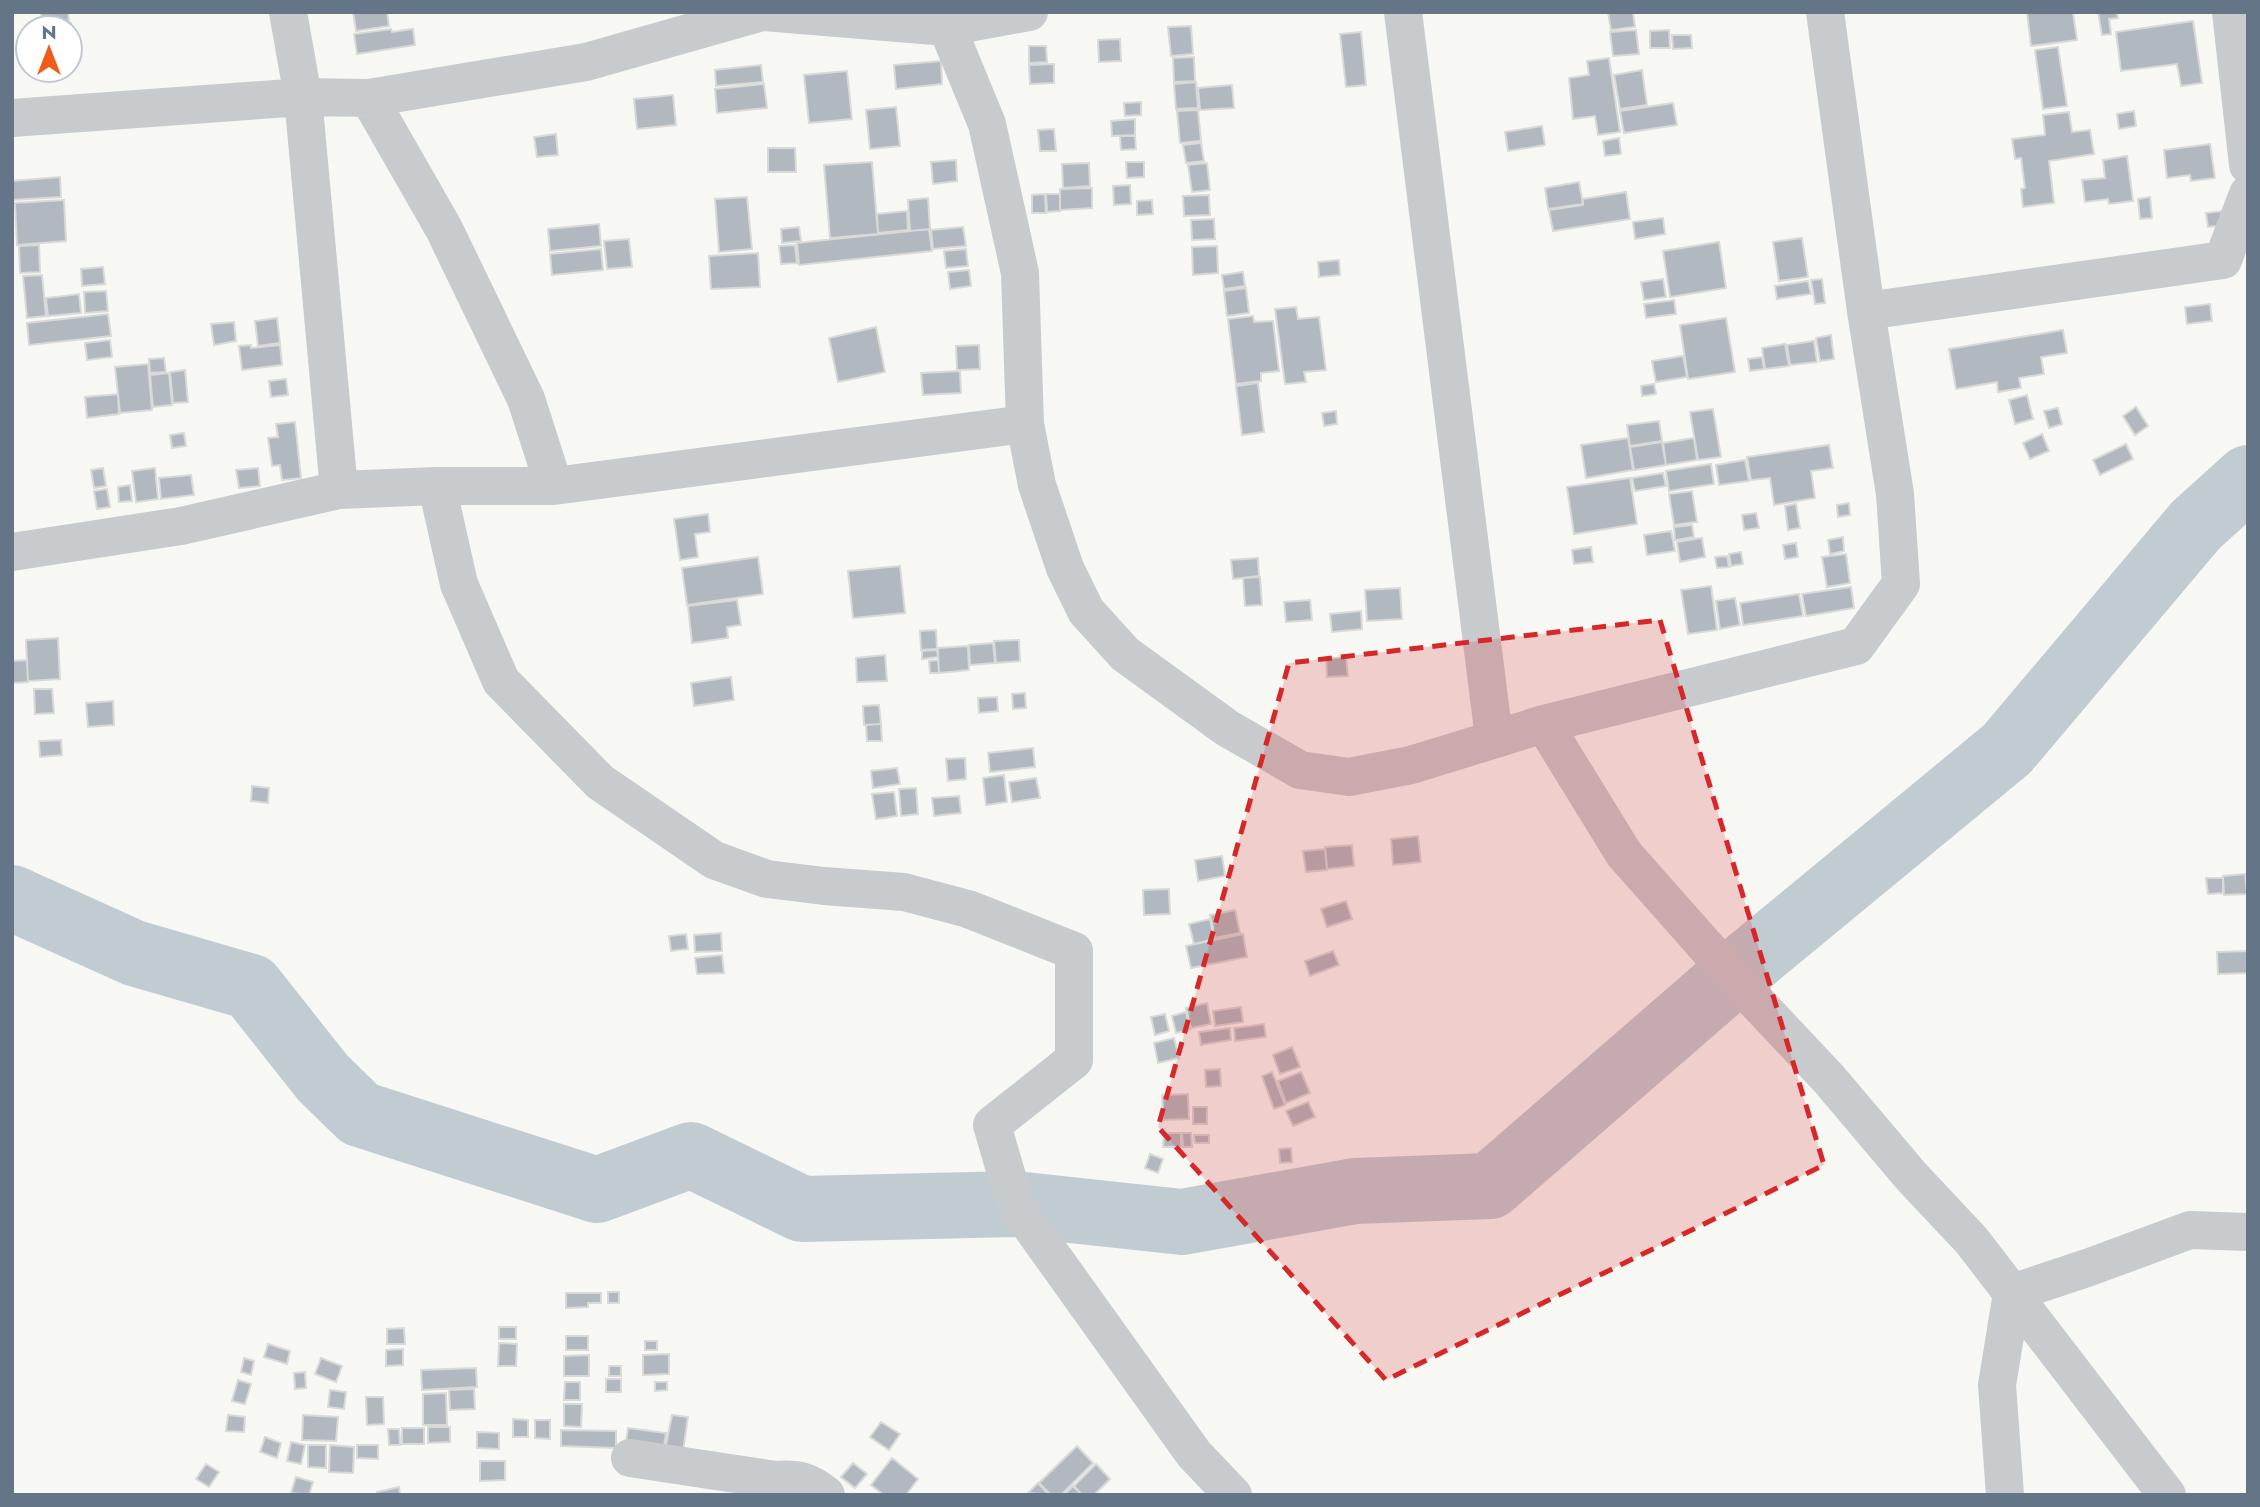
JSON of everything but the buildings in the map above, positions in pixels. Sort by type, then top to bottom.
[{"type":"street","points":[[288,12],[303,97],[340,490]]},
{"type":"street","points":[[12,118],[303,97],[369,98],[586,62],[763,12],[940,20],[1029,12]]},
{"type":"street","points":[[1403,12],[1494,738]]},
{"type":"street","points":[[940,20],[987,124],[1020,273],[1024,424],[1037,485],[1065,568],[1086,611],[1125,654],[1227,728],[1300,770],[1349,777],[1411,765],[1544,724],[1856,646],[1901,584],[1895,494],[1866,312],[1825,12]]},
{"type":"street","points":[[2231,12],[2248,165]]},
{"type":"street","points":[[369,98],[444,229],[521,387],[554,486]]},
{"type":"street","points":[[1866,312],[2235,258],[2248,194]]},
{"type":"street","points":[[12,552],[181,526],[340,490],[437,486],[554,486],[1024,424]]},
{"type":"street","points":[[437,486],[459,584],[501,681],[600,782],[714,860],[767,879],[904,892],[968,909],[1074,950],[1074,1060],[992,1125],[1011,1191],[1015,1204],[1194,1454],[1233,1495]]},
{"type":"street","points":[[1544,724],[1624,854],[1972,1241],[2167,1495]]},
{"type":"street","points":[[2012,1293],[2190,1230],[2248,1232]]},
{"type":"street","points":[[2006,1495],[1997,1385],[2012,1293]]},
{"type":"street","points":[[629,1458],[770,1487],[797,1478],[826,1495]]},
{"type":"highlighted area","points":[[1660,620],[1824,1165],[1386,1380],[1158,1127],[1289,663]]},
{"type":"waterway","points":[[12,898],[134,953],[251,987],[323,1078],[360,1114],[597,1190],[691,1155],[802,1209],[1015,1204],[1182,1222],[1355,1191],[1490,1186],[1732,976],[2007,749],[2196,525],[2248,478]]}]
